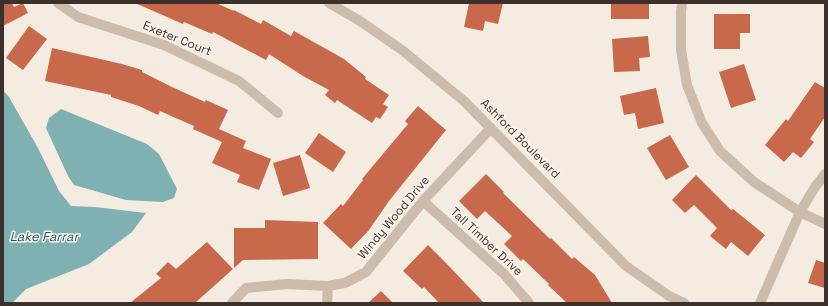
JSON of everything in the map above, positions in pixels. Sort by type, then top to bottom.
[{"type":"street","name":"Exeter Court","points":[[58,3],[78,17],[164,46],[240,81],[278,113]]},
{"type":"street","name":"Ashford Boulevard","points":[[329,3],[360,21],[402,50],[464,101],[626,266],[669,296],[684,303]]},
{"type":"street","points":[[682,3],[681,50],[687,85],[702,123],[720,151],[754,182],[800,212],[825,224]]},
{"type":"street","name":"Windy Wood Drive","points":[[232,303],[246,288],[287,284],[328,286],[346,284],[366,272],[423,201],[491,128]]},
{"type":"street","points":[[760,303],[800,212],[825,174]]},
{"type":"street","name":"Tall Timber Drive","points":[[423,201],[504,274],[529,303]]},
{"type":"street","points":[[327,303],[328,286]]},
{"type":"water","name":"Lake Farrar","points":[[3,90],[9,97],[38,148],[59,191],[71,206],[95,207],[146,213],[132,232],[89,264],[26,289],[12,303],[3,303]]},
{"type":"water","points":[[61,109],[147,144],[159,154],[177,189],[174,198],[163,202],[126,200],[74,185],[68,176],[46,128],[49,118]]},
{"type":"building","points":[[3,3],[12,3],[14,7],[23,3],[28,13],[3,26]]},
{"type":"building","points":[[135,3],[216,3],[234,10],[261,24],[263,20],[291,36],[294,31],[344,59],[366,77],[365,79],[389,95],[383,104],[388,107],[380,119],[376,117],[372,123],[337,100],[335,103],[325,95],[329,90],[303,76],[269,54],[266,60],[213,32],[212,34],[184,22],[183,24]]},
{"type":"building","points":[[469,3],[503,3],[498,24],[485,21],[483,31],[464,27]]},
{"type":"building","points":[[611,3],[649,3],[649,19],[611,19]]},
{"type":"building","points":[[714,14],[750,14],[750,33],[740,33],[740,49],[714,49]]},
{"type":"building","points":[[29,26],[47,39],[23,70],[6,58]]},
{"type":"building","points":[[648,36],[650,57],[639,58],[640,71],[614,72],[612,39]]},
{"type":"building","points":[[52,48],[142,70],[142,72],[172,87],[205,102],[206,100],[228,110],[219,129],[246,141],[243,148],[271,159],[259,190],[237,182],[240,175],[212,163],[222,142],[193,129],[194,126],[160,111],[158,115],[139,106],[111,97],[111,95],[45,81]]},
{"type":"building","points":[[744,64],[756,100],[731,108],[719,72]]},
{"type":"building","points":[[815,82],[825,88],[825,117],[810,139],[814,142],[801,158],[793,152],[784,162],[765,145],[786,119],[788,121]]},
{"type":"building","points":[[656,88],[664,123],[638,129],[635,113],[624,115],[620,96]]},
{"type":"building","points":[[418,106],[446,130],[389,201],[369,230],[351,249],[323,223],[341,204],[343,206],[363,180],[362,179],[408,124],[405,121]]},
{"type":"building","points":[[319,133],[346,152],[333,172],[305,153]]},
{"type":"building","points":[[670,135],[689,167],[666,180],[647,148]]},
{"type":"building","points":[[300,155],[310,188],[283,196],[273,163]]},
{"type":"building","points":[[486,174],[504,192],[503,193],[550,239],[551,238],[572,259],[574,257],[595,275],[612,303],[567,303],[523,259],[521,261],[504,244],[512,236],[485,211],[477,219],[459,201]]},
{"type":"building","points":[[696,175],[731,210],[733,209],[765,235],[748,256],[731,242],[726,249],[710,236],[717,228],[694,205],[685,213],[672,200]]},
{"type":"building","points":[[265,220],[318,222],[318,259],[243,260],[234,268],[234,228],[265,228]]},
{"type":"building","points":[[207,242],[233,269],[195,303],[130,303],[161,278],[156,274],[168,262],[176,269]]},
{"type":"building","points":[[428,245],[484,303],[439,303],[424,287],[422,289],[403,271]]},
{"type":"building","points":[[816,260],[825,263],[825,288],[808,283]]},
{"type":"building","points":[[381,291],[393,303],[368,303]]}]
